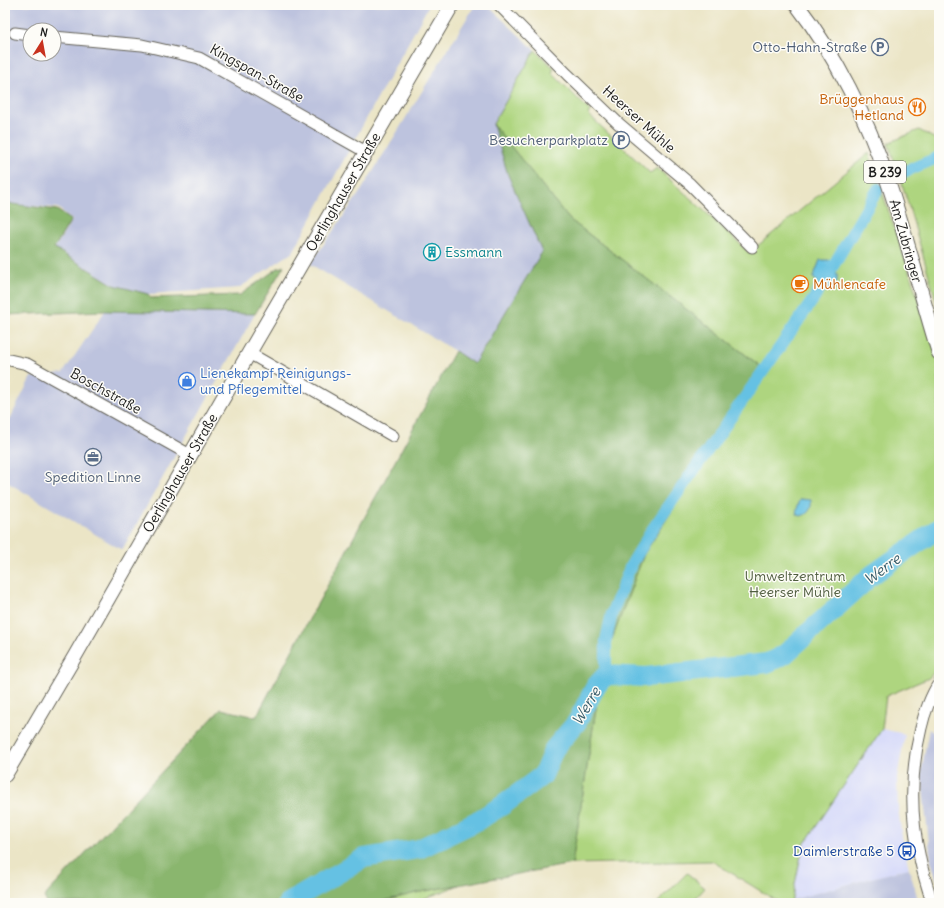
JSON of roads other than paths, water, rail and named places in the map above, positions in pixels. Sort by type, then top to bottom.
[{"type":"main road","name":"Oerlinghauser Straße","points":[[5,775],[452,5]]},
{"type":"main road","name":"Am Zubringer","points":[[798,5],[826,47],[857,106],[872,139],[887,179],[939,354]]},
{"type":"street","name":"Heerser Mühle","points":[[499,5],[509,9],[567,74],[618,123],[690,184],[752,246]]},
{"type":"street","points":[[15,33],[22,34]]},
{"type":"street","name":"Kingspan-Straße","points":[[62,38],[142,45],[199,58],[366,152]]},
{"type":"street","points":[[249,353],[393,436]]},
{"type":"street","name":"Boschstraße","points":[[5,359],[27,364],[190,455]]},
{"type":"street","points":[[932,903],[920,859],[916,837],[912,801],[912,781],[918,738],[924,716],[939,683]]},
{"type":"water","points":[[820,260],[829,260],[836,271],[837,281],[835,289],[825,289],[817,303],[811,299],[820,284],[813,278]]},
{"type":"water","points":[[801,499],[811,500],[811,503],[808,512],[801,516],[796,514]]},
{"type":"waterway","points":[[899,174],[939,157]]},
{"type":"waterway","points":[[606,675],[606,640],[612,613],[631,565],[652,530],[815,297],[878,189]]},
{"type":"waterway","name":"Werre","points":[[288,903],[364,858],[419,849],[477,821],[503,805],[543,775],[554,749],[577,722],[596,686],[606,675],[646,677],[767,663],[784,655],[872,575],[939,528]]},
{"type":"place","name":"Otto-Hahn-Straße","points":[[880,47]]},
{"type":"place","name":"Brüggenhaus Hetland","points":[[917,107]]},
{"type":"place","name":"Besucherparkplatz","points":[[621,140]]},
{"type":"place","name":"Essmann","points":[[432,252]]},
{"type":"place","name":"Mühlencafe","points":[[800,284]]},
{"type":"place","name":"Lienekampf Reinigungs- und Pflegemittel","points":[[187,381]]},
{"type":"place","name":"Spedition Linne","points":[[93,457]]},
{"type":"place","name":"Daimlerstraße 5","points":[[907,851]]},
{"type":"park label","name":"Umweltzentrum Heerser Mühle","points":[[795,584]]}]
